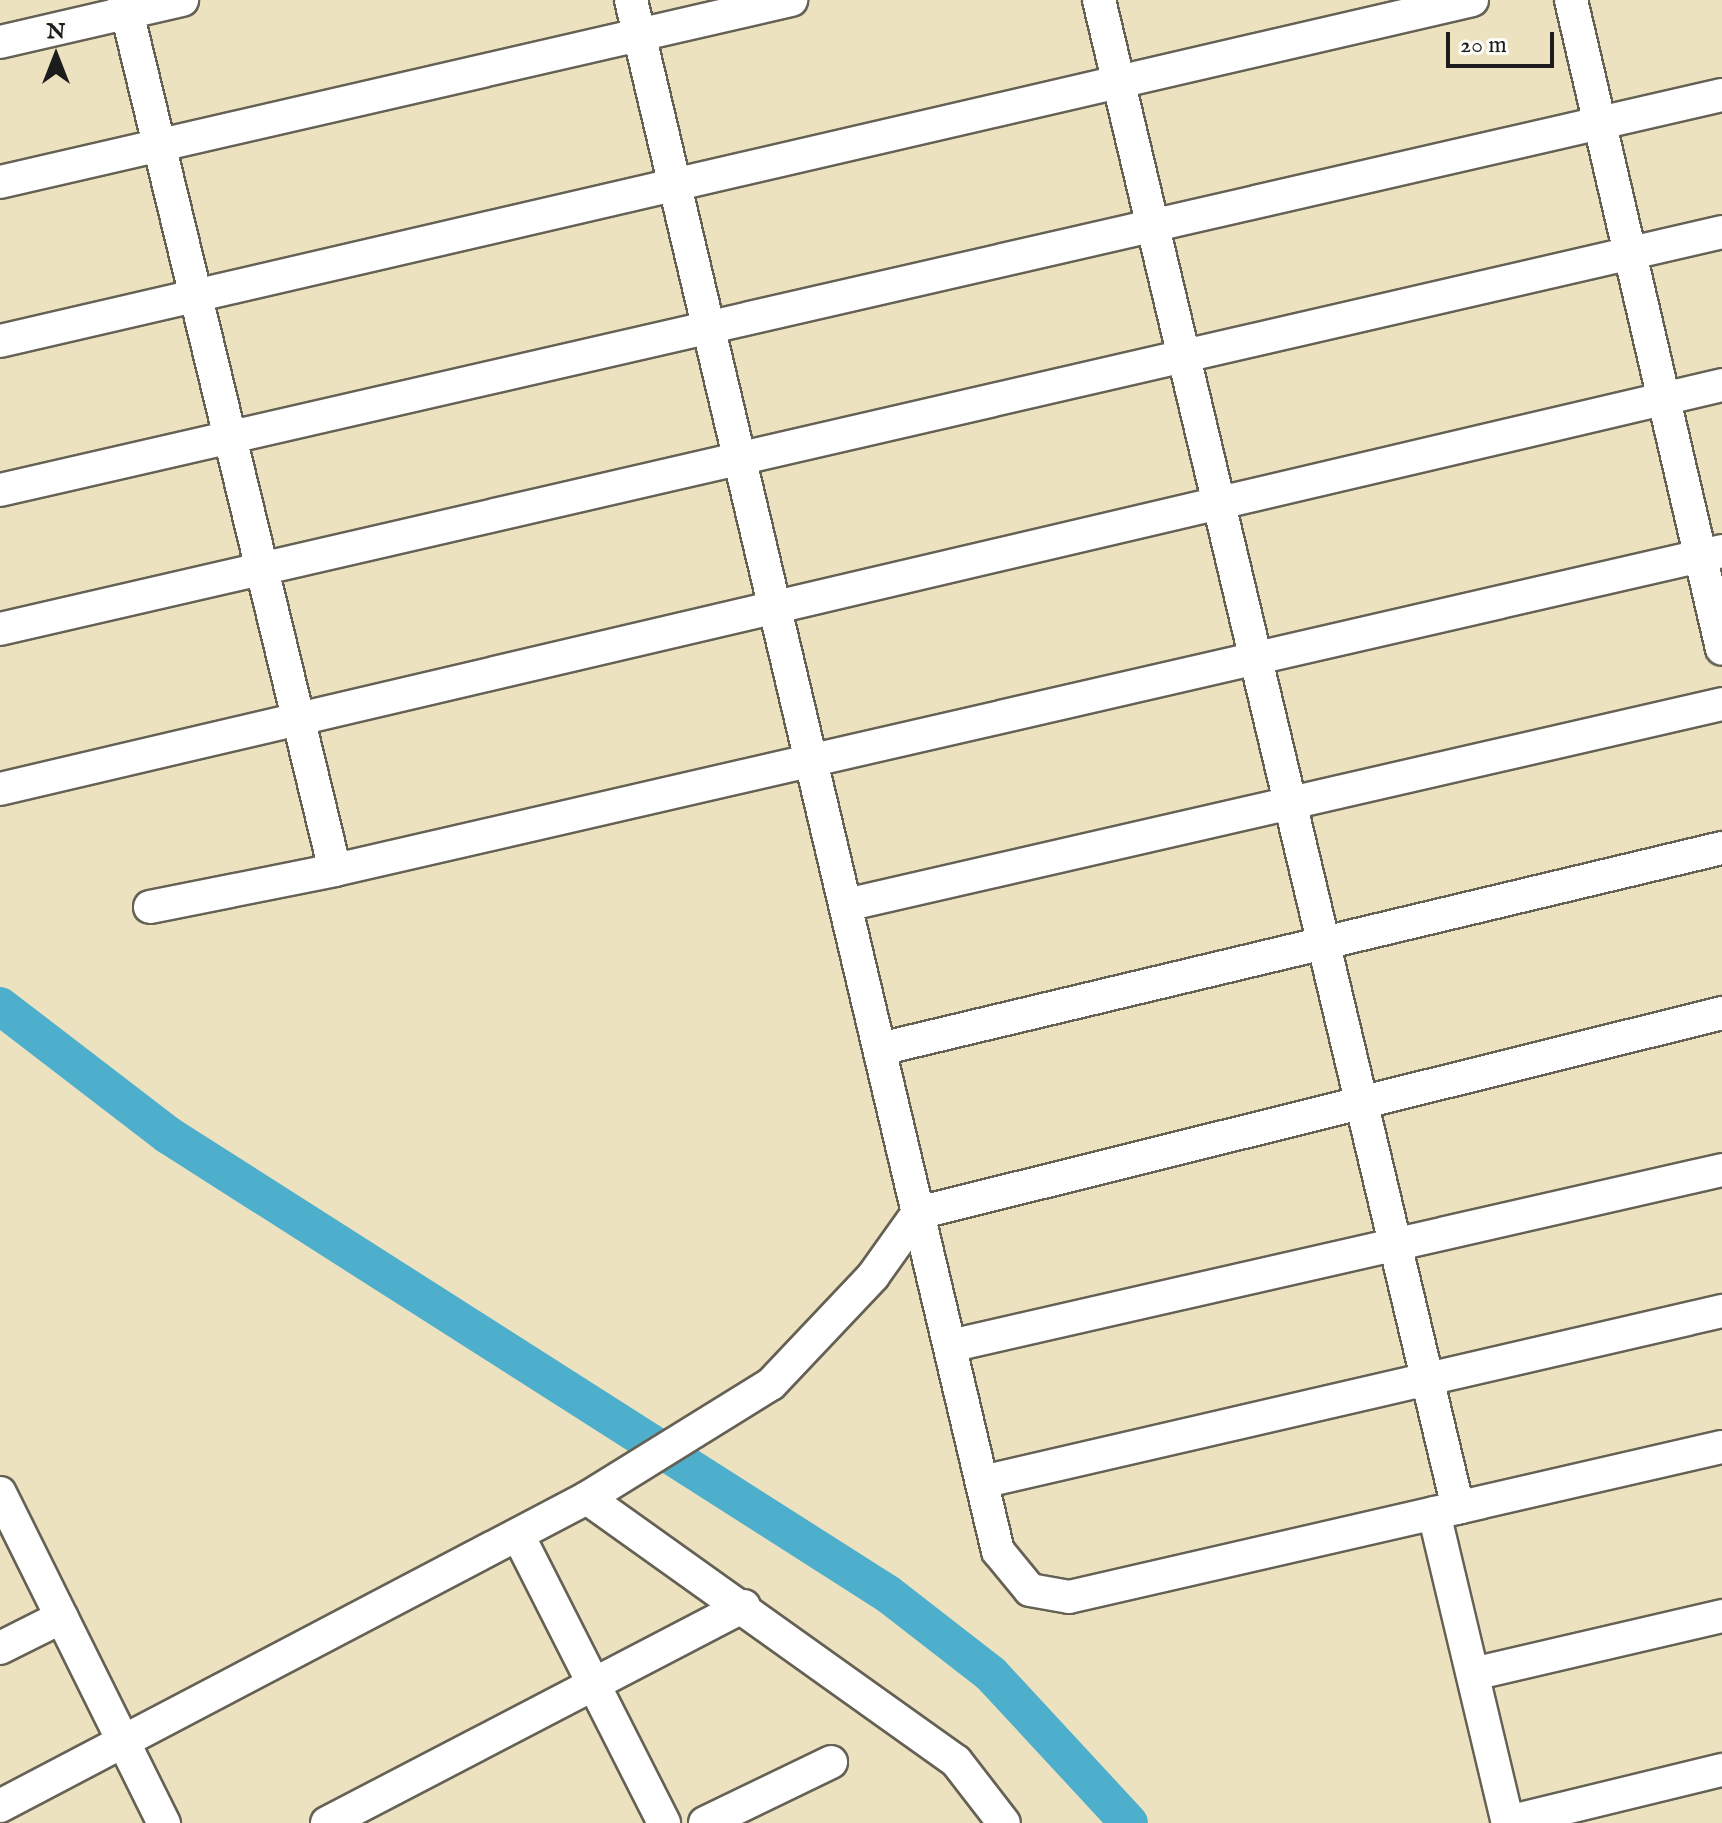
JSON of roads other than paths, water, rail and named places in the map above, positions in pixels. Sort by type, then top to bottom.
[{"type":"street","points":[[0,42],[125,6],[182,0]]},
{"type":"street","points":[[631,0],[998,1551],[1030,1590],[1069,1597],[1722,1447]]},
{"type":"street","points":[[0,182],[791,0]]},
{"type":"street","points":[[1099,0],[1427,1379],[1473,1674],[1508,1822],[1722,1770]]},
{"type":"street","points":[[0,341],[1472,0]]},
{"type":"street","points":[[1571,0],[1664,399],[1711,553],[1722,649]]},
{"type":"street","points":[[125,6],[335,870]]},
{"type":"street","points":[[0,490],[1722,95]]},
{"type":"street","points":[[0,629],[1722,232]]},
{"type":"street","points":[[0,789],[1722,385]]},
{"type":"street","points":[[150,907],[335,870],[1711,553]]},
{"type":"street","points":[[846,905],[1722,704]]},
{"type":"street","points":[[880,1049],[1722,848]]},
{"type":"street","points":[[0,1806],[518,1535],[594,1493],[771,1384],[807,1351],[873,1276],[918,1213],[1722,1013]]},
{"type":"street","points":[[950,1346],[1722,1170]]},
{"type":"street","points":[[982,1482],[1722,1311]]},
{"type":"street","points":[[0,1493],[164,1823]]},
{"type":"street","points":[[594,1493],[956,1761],[1004,1823]]},
{"type":"street","points":[[518,1535],[664,1823]]},
{"type":"street","points":[[327,1823],[744,1606]]},
{"type":"street","points":[[1473,1674],[1722,1616]]},
{"type":"street","points":[[0,1648],[62,1617]]},
{"type":"street","points":[[705,1823],[831,1762]]},
{"type":"waterway","points":[[0,1006],[168,1135],[888,1594],[991,1674],[1129,1823]]}]
